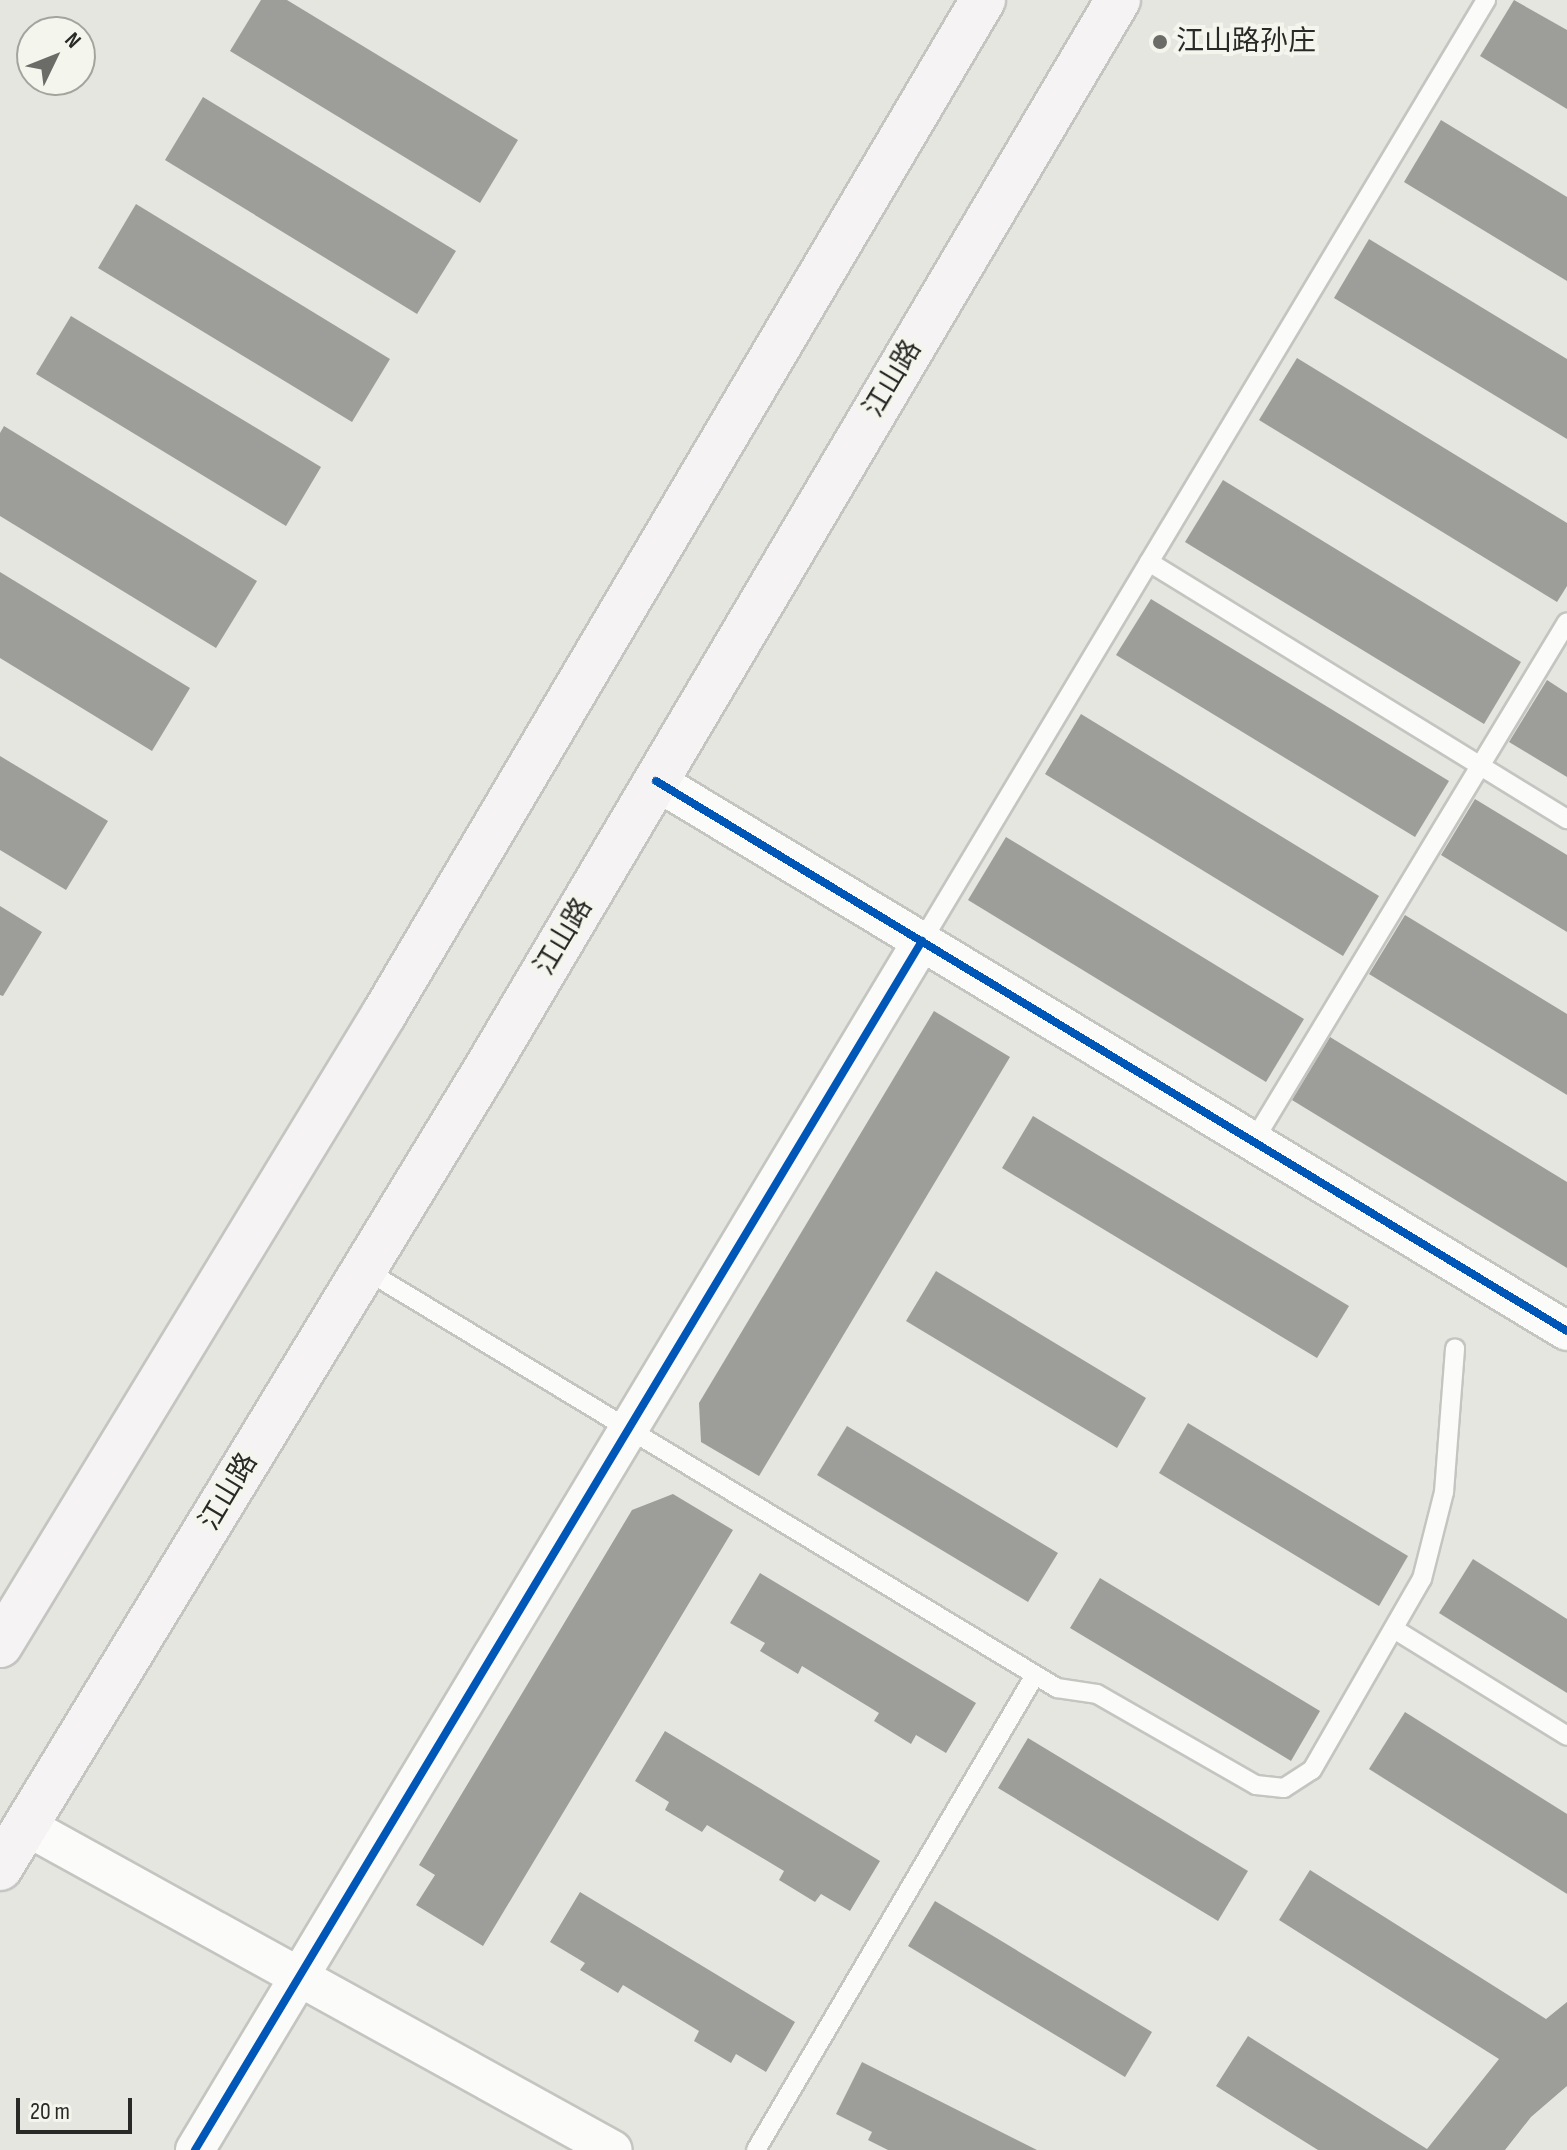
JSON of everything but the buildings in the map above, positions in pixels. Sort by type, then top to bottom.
[{"type":"main road","points":[[0,1645],[384,1014],[983,0]]},
{"type":"main road","name":"江山路","points":[[0,1868],[364,1269],[1118,0]]},
{"type":"street","points":[[656,781],[1567,1331]]},
{"type":"street","points":[[195,2150],[922,941]]},
{"type":"street","points":[[26,1826],[613,2150]]},
{"type":"lane","points":[[922,941],[1486,0]]},
{"type":"lane","points":[[1149,562],[1567,819]]},
{"type":"lane","points":[[1253,1142],[1567,622]]},
{"type":"lane","points":[[364,1269],[1057,1688],[1097,1694],[1256,1785],[1284,1788],[1312,1770],[1422,1579],[1444,1492],[1455,1348]]},
{"type":"lane","points":[[1394,1629],[1567,1736]]},
{"type":"lane","points":[[756,2150],[1035,1675]]},
{"type":"cycle path","points":[[656,781],[1567,1331]]},
{"type":"cycle path","points":[[195,2150],[922,941]]},
{"type":"place","name":"江山路孙庄","points":[[1160,42]]}]
